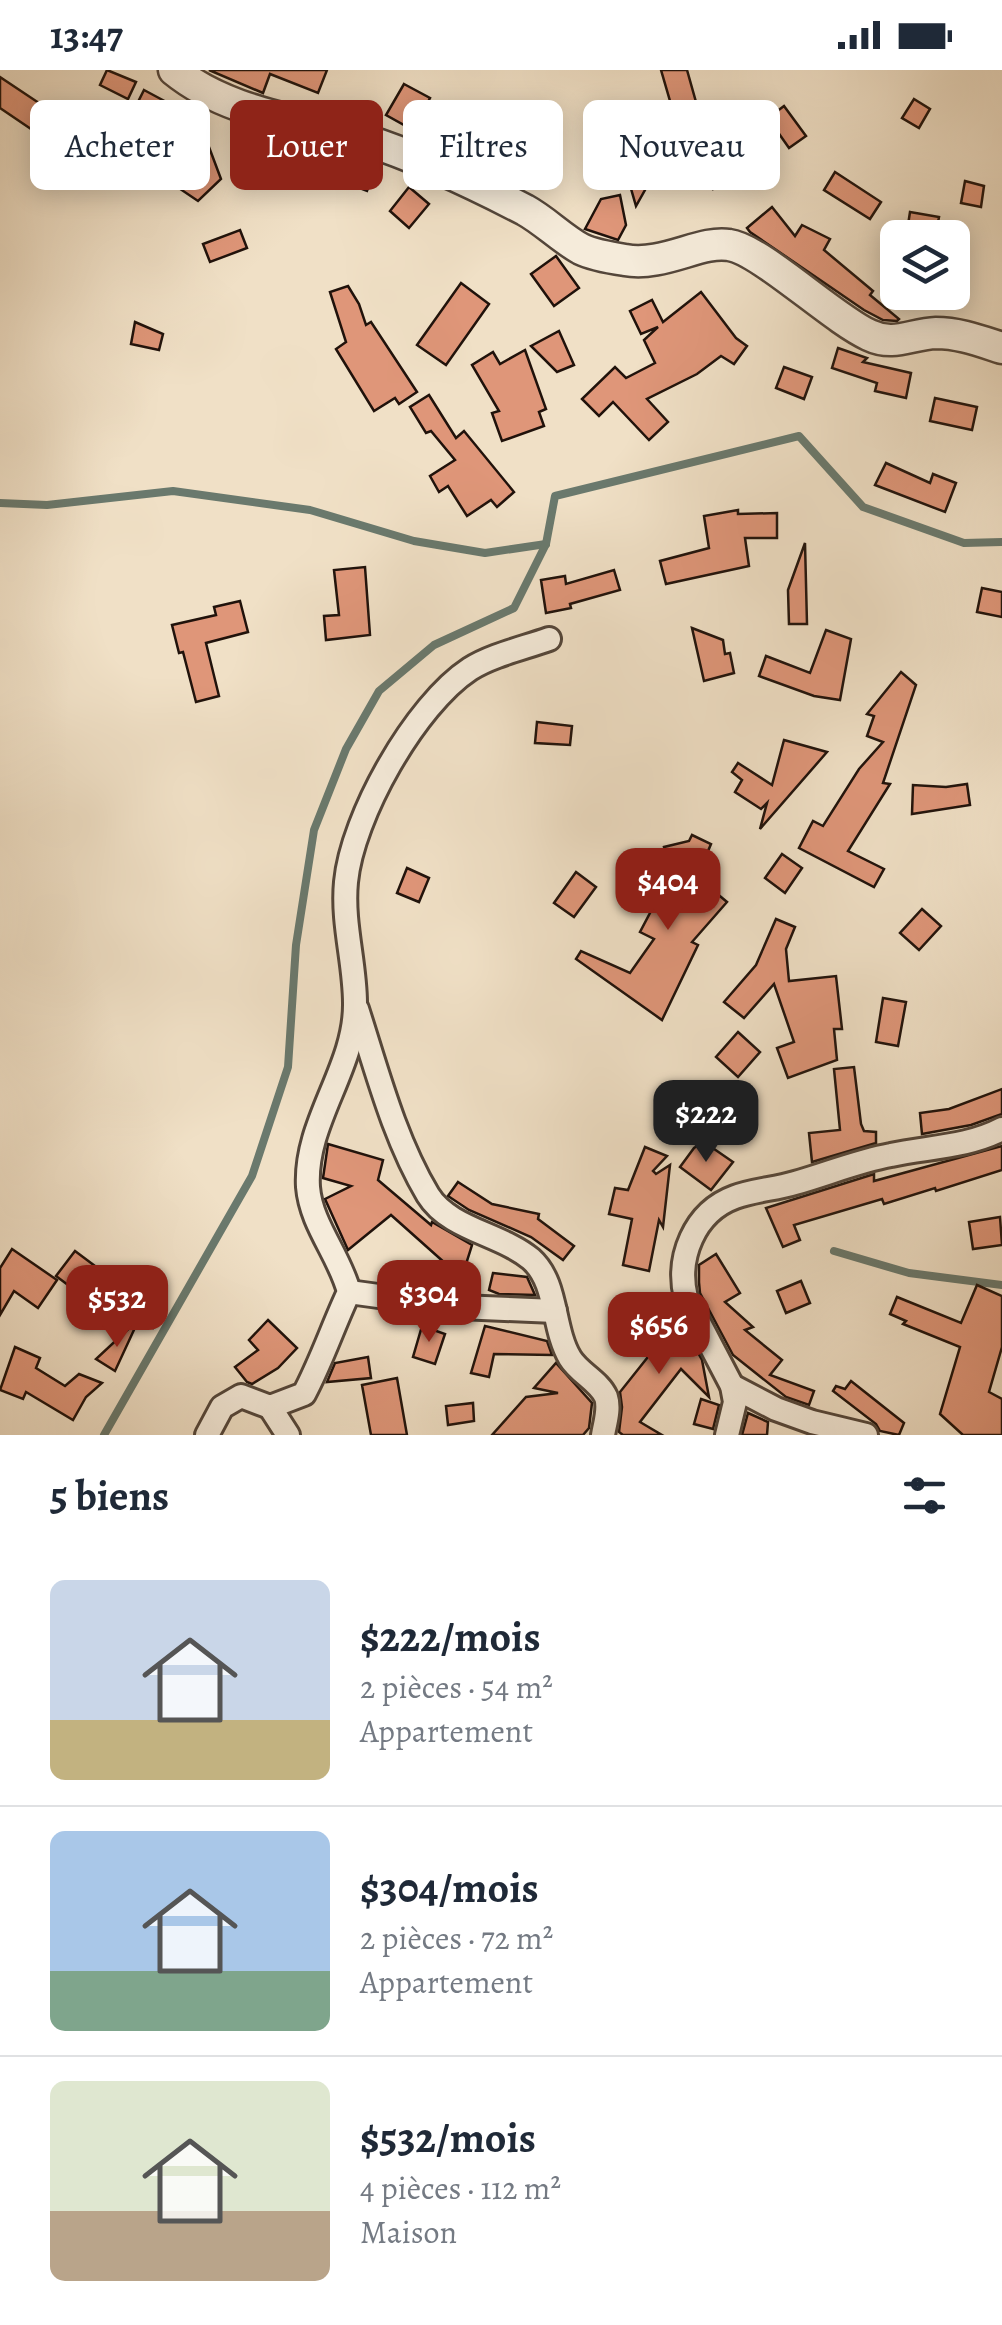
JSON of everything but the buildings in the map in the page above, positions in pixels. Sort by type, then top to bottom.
[{"type":"street","points":[[174,70],[244,108],[364,140],[462,177],[540,218],[583,250],[630,261],[667,260],[730,244],[870,336],[892,342],[933,333],[966,336],[1002,348]]},
{"type":"street","points":[[549,640],[471,668],[428,709],[394,754],[366,817],[346,881],[347,940],[356,1005],[394,1123],[430,1198],[448,1216],[498,1238],[542,1272],[569,1357],[605,1396],[608,1411],[603,1435]]},
{"type":"street","points":[[270,1407],[304,1394],[331,1341],[349,1292],[344,1270],[316,1222],[308,1188],[311,1152],[347,1059],[356,1005]]},
{"type":"street","points":[[727,1435],[735,1402],[732,1386],[686,1298],[682,1282],[682,1261],[702,1220],[732,1198],[890,1155],[983,1139],[1002,1129]]},
{"type":"street","points":[[349,1292],[458,1307],[555,1312]]},
{"type":"street","points":[[732,1386],[776,1409],[866,1435]]},
{"type":"street","points":[[208,1435],[222,1408],[241,1396],[270,1407],[288,1435]]},
{"type":"waterway","points":[[104,1435],[252,1176],[288,1067],[296,945],[314,830],[346,749],[379,691],[434,645],[514,608],[546,544],[555,496],[799,436],[863,507],[964,543],[1002,542]]},
{"type":"waterway","points":[[0,503],[47,505],[173,491],[310,510],[414,541],[485,553],[546,544]]},
{"type":"waterway","points":[[834,1251],[909,1273],[1002,1285]]}]
